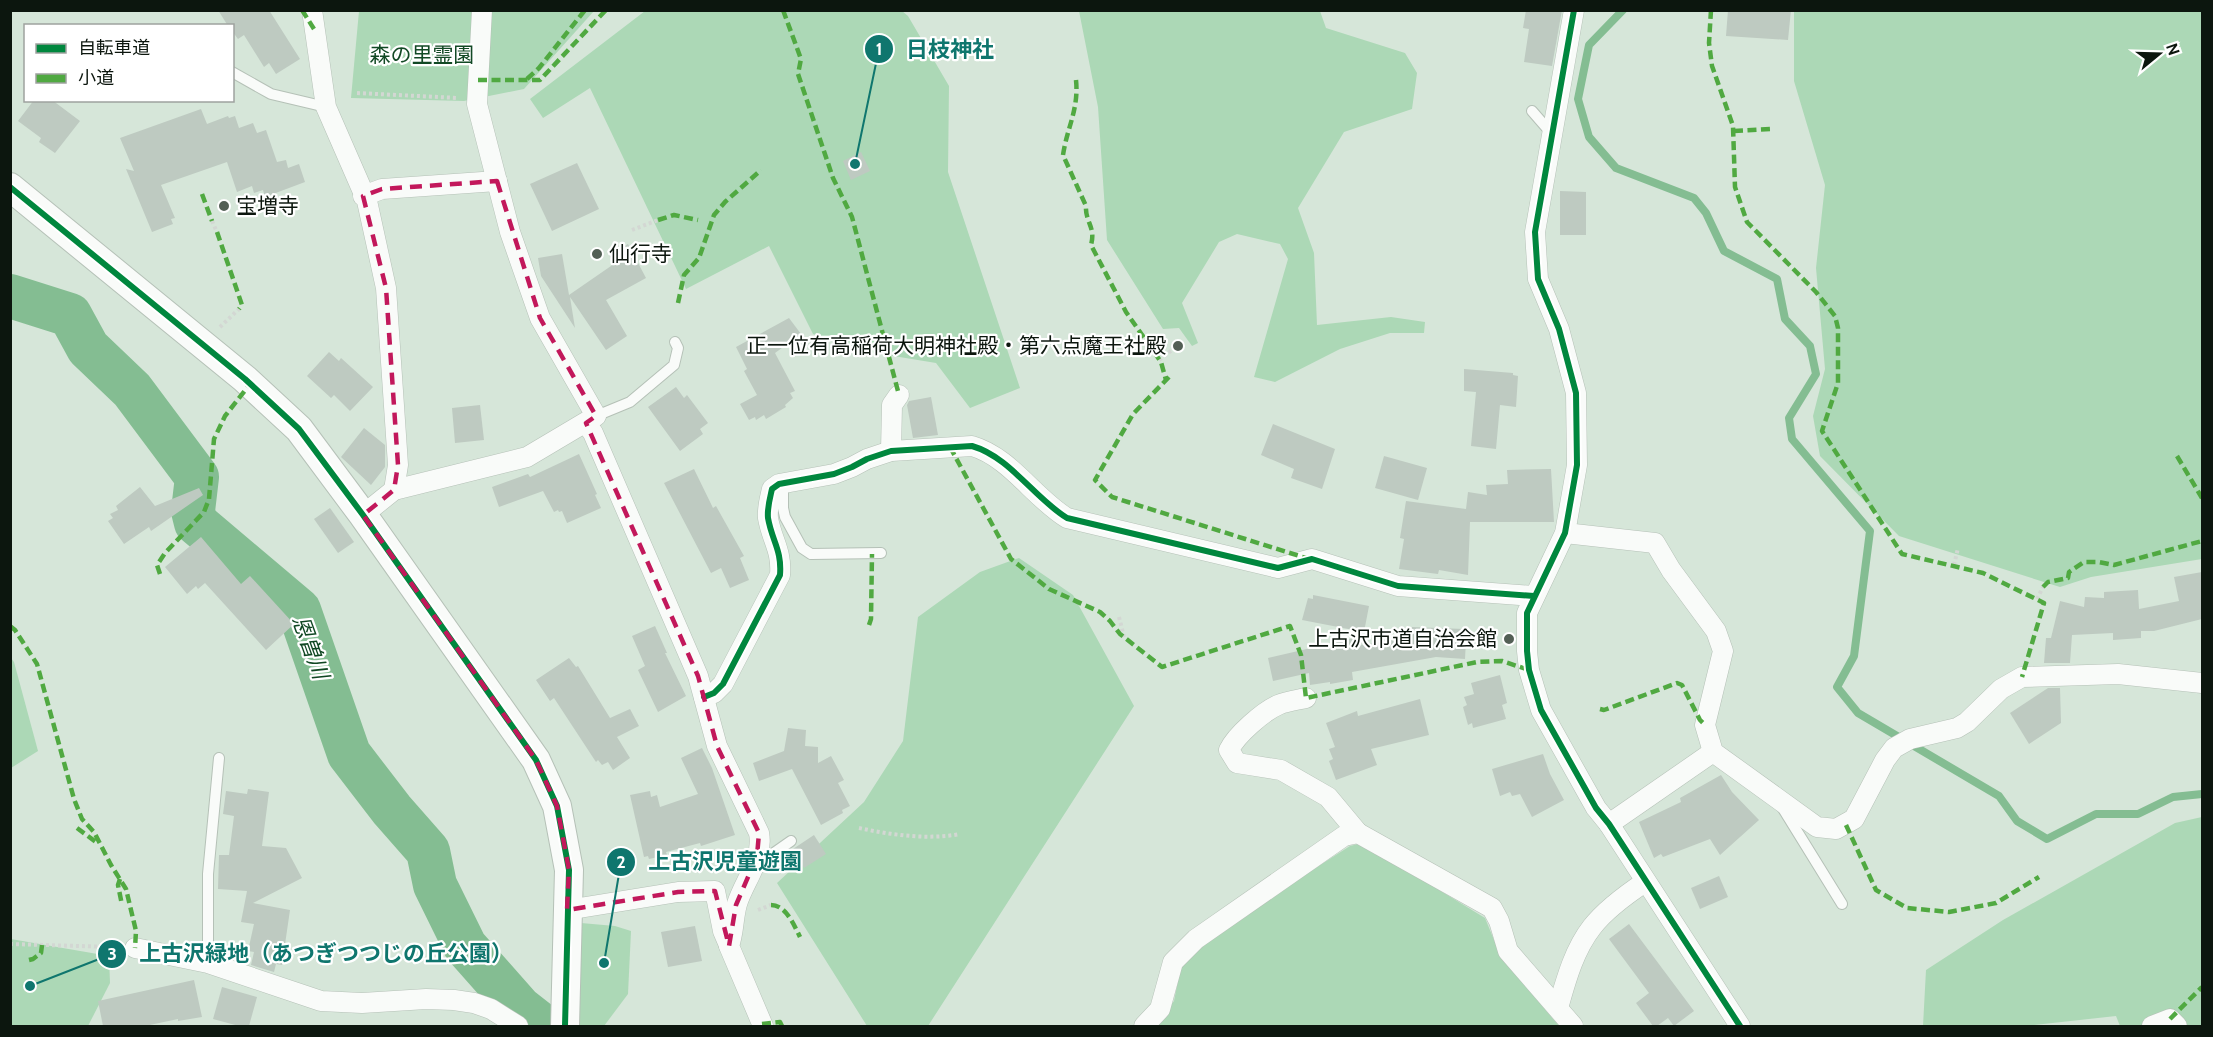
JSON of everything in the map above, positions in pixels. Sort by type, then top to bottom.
[{"type":"street","points":[[312,10],[326,107],[367,201],[386,288],[398,465],[394,490]]},
{"type":"street","points":[[482,10],[477,99],[510,232],[540,318],[591,419],[593,434],[698,676],[717,746],[759,833],[757,856],[736,905],[729,946]]},
{"type":"street","points":[[1574,10],[1535,232],[1538,279],[1559,329],[1576,393],[1577,465],[1565,533],[1527,613],[1529,669],[1541,710],[1596,808],[1609,824],[1740,1026]]},
{"type":"street","points":[[363,196],[382,189],[497,181]]},
{"type":"street","points":[[10,187],[236,372],[299,429],[363,514],[536,760],[556,806],[563,831],[569,870],[565,1026]]},
{"type":"street","points":[[891,451],[892,405],[899,395]]},
{"type":"street","points":[[363,514],[394,490],[527,457],[591,419]]},
{"type":"street","points":[[704,697],[714,693],[723,684],[780,575],[782,560],[768,519],[772,489],[780,480],[834,474],[891,451],[972,446],[982,448],[1003,463],[1054,510],[1067,518],[1278,568],[1312,559],[1398,586],[1534,596]]},
{"type":"street","points":[[1565,533],[1655,543],[1671,570],[1716,631],[1723,651],[1705,725],[1713,752],[1817,827],[1836,829],[1854,819],[1885,760],[1902,744],[1957,728],[1967,722],[2001,689],[2022,677],[2118,674],[2202,683]]},
{"type":"street","points":[[1306,698],[1278,705],[1245,729],[1229,750],[1237,763],[1281,770],[1328,796],[1358,833],[1492,908],[1499,921],[1508,951],[1573,1026]]},
{"type":"street","points":[[1609,824],[1713,752]]},
{"type":"street","points":[[1144,1026],[1160,1009],[1173,962],[1196,939],[1344,836],[1358,833]]},
{"type":"street","points":[[1558,1008],[1574,958],[1592,926],[1645,882]]},
{"type":"street","points":[[567,910],[678,892],[715,891],[723,931],[763,1026]]},
{"type":"street","points":[[135,948],[208,963],[321,1001],[362,1003],[426,999],[453,1000],[474,1003],[491,1009],[518,1026]]},
{"type":"street","points":[[2152,1026],[2170,1019],[2177,1026]]},
{"type":"lane","points":[[234,73],[271,94],[326,107]]},
{"type":"lane","points":[[1532,111],[1552,134]]},
{"type":"lane","points":[[591,419],[630,402],[674,365],[678,348],[675,342]]},
{"type":"lane","points":[[780,480],[785,517],[802,548],[812,554],[881,553]]},
{"type":"lane","points":[[208,963],[208,874],[219,758]]},
{"type":"lane","points":[[1776,797],[1842,904]]},
{"type":"lane","points":[[757,856],[771,855],[791,841]]},
{"type":"path","points":[[357,93],[477,99]]},
{"type":"path","points":[[632,231],[658,219]]},
{"type":"path","points":[[212,221],[217,232]]},
{"type":"path","points":[[1160,360],[1172,350]]},
{"type":"path","points":[[1954,565],[1958,548]]},
{"type":"path","points":[[2037,599],[2043,587]]},
{"type":"path","points":[[1119,617],[1124,637]]},
{"type":"path","points":[[859,828],[884,833],[939,837],[960,834]]},
{"type":"path","points":[[10,944],[135,948]]},
{"type":"highlighted area","points":[[497,181],[540,318],[596,416],[586,423],[698,676],[717,746],[759,833],[757,856],[736,905],[729,946],[715,891],[678,892],[567,910],[569,870],[557,806],[536,760],[363,515],[394,490],[398,465],[386,288],[363,196],[382,189]]},
{"type":"green space","name":"森の里霊園","points":[[359,11],[594,11],[524,89],[464,101],[351,98]]},
{"type":"green space","points":[[645,11],[902,11],[908,16],[949,86],[948,172],[1020,388],[970,408],[936,363],[857,350],[813,334],[769,246],[686,289],[590,88],[543,118],[530,99]]},
{"type":"green space","points":[[1079,11],[1320,11],[1326,28],[1405,53],[1417,73],[1412,109],[1344,132],[1298,208],[1314,253],[1317,325],[1391,317],[1425,322],[1424,333],[1390,333],[1340,349],[1275,382],[1254,377],[1288,259],[1280,244],[1237,234],[1219,242],[1182,303],[1198,343],[1192,346],[1179,328],[1163,329],[1107,240],[1098,107]]},
{"type":"green space","points":[[1794,11],[2202,11],[2202,559],[2091,577],[2060,587],[1899,536],[1820,456],[1813,416],[1825,369],[1816,268],[1825,185],[1794,81]]},
{"type":"green space","points":[[1019,558],[1073,595],[1134,706],[928,1026],[867,1026],[777,883],[864,802],[903,741],[918,617],[980,572]]},
{"type":"green space","points":[[11,658],[38,751],[11,768]]},
{"type":"green space","points":[[2202,817],[2202,1026],[2120,1026],[2116,1016],[2026,1026],[1923,1026],[1926,970],[2003,920],[2175,823]]},
{"type":"green space","points":[[1362,843],[1485,918],[1501,957],[1559,1026],[1154,1026],[1174,1001],[1181,966],[1226,925],[1350,846]]},
{"type":"green space","points":[[581,923],[615,926],[631,931],[628,994],[604,1026],[577,1026]]},
{"type":"green space","points":[[11,939],[109,956],[110,983],[88,1026],[11,1026]]},
{"type":"building","points":[[218,10],[269,10],[300,59],[276,74],[269,63],[264,67],[244,35],[238,39],[234,34],[234,24],[227,24]]},
{"type":"building","points":[[1526,10],[1562,10],[1552,66],[1524,62],[1529,29],[1523,28]]},
{"type":"building","points":[[1728,10],[1791,10],[1788,40],[1726,36]]},
{"type":"building","points":[[32,102],[55,102],[80,121],[55,153],[39,142],[41,138],[18,121]]},
{"type":"building","points":[[201,109],[207,124],[228,116],[229,118],[235,116],[239,128],[253,123],[257,133],[266,130],[277,162],[286,160],[288,168],[299,164],[305,182],[265,197],[263,190],[254,193],[252,186],[237,192],[227,162],[161,185],[175,218],[171,219],[173,224],[152,232],[126,169],[134,171],[120,138]]},
{"type":"building","points":[[861,152],[870,171],[851,180],[843,161]]},
{"type":"building","points":[[577,163],[599,209],[552,231],[530,184]]},
{"type":"building","points":[[1560,191],[1586,192],[1586,235],[1560,235]]},
{"type":"building","points":[[628,244],[646,278],[606,300],[627,336],[606,350],[570,297],[575,328],[541,276],[538,258],[562,254],[569,295],[611,266],[614,263],[609,255]]},
{"type":"building","points":[[789,318],[801,334],[775,353],[795,391],[790,393],[793,398],[785,405],[786,407],[766,419],[764,415],[756,420],[755,417],[749,420],[740,404],[757,395],[744,371],[747,369],[736,347]]},
{"type":"building","points":[[329,352],[339,361],[341,358],[373,387],[350,411],[334,395],[331,398],[307,376]]},
{"type":"building","points":[[1464,369],[1513,373],[1518,376],[1516,407],[1500,405],[1496,449],[1471,446],[1476,392],[1464,391]]},
{"type":"building","points":[[676,387],[684,398],[687,395],[708,423],[700,429],[703,434],[680,451],[648,407]]},
{"type":"building","points":[[931,397],[938,435],[913,438],[907,405],[909,401]]},
{"type":"building","points":[[480,405],[484,440],[455,443],[452,408]]},
{"type":"building","points":[[1273,424],[1335,449],[1322,489],[1291,478],[1294,469],[1261,455]]},
{"type":"building","points":[[364,428],[385,445],[385,467],[371,485],[341,457]]},
{"type":"building","points":[[579,454],[601,508],[567,523],[562,511],[554,512],[543,491],[499,507],[492,487],[528,474],[530,477]]},
{"type":"building","points":[[1384,456],[1427,468],[1418,500],[1375,488]]},
{"type":"building","points":[[694,469],[713,508],[716,506],[744,556],[740,558],[749,580],[730,588],[721,568],[711,573],[664,483]]},
{"type":"building","points":[[1551,469],[1554,522],[1470,522],[1468,575],[1439,570],[1438,574],[1399,569],[1404,539],[1400,538],[1406,501],[1466,509],[1468,492],[1487,495],[1486,485],[1508,484],[1507,470]]},
{"type":"building","points":[[140,487],[155,506],[199,488],[203,495],[151,531],[149,527],[124,544],[108,521],[113,518],[110,514],[118,510],[116,506]]},
{"type":"building","points":[[330,508],[354,542],[338,553],[314,519]]},
{"type":"building","points":[[201,537],[241,584],[250,576],[294,624],[266,650],[205,583],[198,589],[196,586],[187,594],[165,567]]},
{"type":"building","points":[[2202,572],[2202,619],[2154,631],[2141,631],[2141,638],[2113,640],[2113,633],[2072,635],[2070,663],[2044,663],[2046,638],[2051,638],[2060,601],[2084,607],[2085,597],[2104,598],[2104,592],[2138,590],[2139,609],[2179,601],[2174,577]]},
{"type":"building","points":[[1313,595],[1369,606],[1364,632],[1302,620],[1308,598],[1313,599]]},
{"type":"building","points":[[655,626],[686,696],[658,712],[638,670],[645,666],[632,636]]},
{"type":"building","points":[[1412,627],[1464,629],[1465,659],[1436,657],[1352,672],[1353,680],[1330,684],[1330,682],[1310,685],[1309,673],[1273,681],[1268,658],[1363,636],[1361,645],[1412,637]]},
{"type":"building","points":[[569,658],[576,667],[578,666],[610,718],[630,709],[639,726],[617,737],[630,758],[613,770],[608,762],[602,765],[598,760],[596,762],[554,698],[550,701],[536,680]]},
{"type":"building","points":[[1500,675],[1507,703],[1502,705],[1506,719],[1473,728],[1472,723],[1468,725],[1463,707],[1467,705],[1464,697],[1474,694],[1471,683]]},
{"type":"building","points":[[2048,688],[2060,688],[2061,723],[2029,744],[2010,713]]},
{"type":"building","points":[[1420,699],[1429,735],[1371,749],[1377,765],[1336,780],[1329,761],[1333,759],[1329,749],[1335,747],[1326,723],[1357,711],[1358,716]]},
{"type":"building","points":[[788,728],[806,730],[805,746],[818,747],[818,763],[831,756],[844,780],[838,783],[850,806],[842,810],[843,813],[821,825],[792,769],[759,781],[753,763],[784,751]]},
{"type":"building","points":[[702,748],[712,768],[735,835],[701,846],[700,843],[666,852],[667,855],[649,859],[648,856],[644,857],[630,795],[650,791],[651,797],[657,795],[660,807],[698,794],[681,758]]},
{"type":"building","points":[[1543,754],[1550,774],[1564,800],[1532,817],[1520,794],[1512,796],[1510,792],[1500,796],[1492,769]]},
{"type":"building","points":[[1721,775],[1732,792],[1759,820],[1720,855],[1710,839],[1663,857],[1661,854],[1654,858],[1639,822],[1681,802],[1680,798]]},
{"type":"building","points":[[248,789],[269,792],[262,846],[286,848],[302,878],[253,903],[290,910],[282,965],[276,964],[274,972],[251,965],[254,952],[248,951],[254,924],[241,922],[247,891],[218,889],[219,855],[229,855],[234,816],[223,814],[226,791],[247,794]]},
{"type":"building","points":[[814,835],[826,854],[804,868],[793,849]]},
{"type":"building","points":[[1719,876],[1728,897],[1700,909],[1691,888]]},
{"type":"building","points":[[1629,924],[1694,1011],[1674,1026],[1668,1018],[1657,1026],[1653,1026],[1636,1003],[1649,993],[1609,939]]},
{"type":"building","points":[[695,926],[702,961],[668,967],[661,932]]},
{"type":"building","points":[[194,980],[202,1017],[145,1026],[103,1026],[98,1001]]},
{"type":"building","points":[[222,987],[257,997],[249,1026],[239,1026],[213,1019]]},
{"type":"waterway","points":[[1623,10],[1589,45],[1578,99],[1589,137],[1616,168],[1694,198],[1706,213],[1724,251],[1777,279],[1785,319],[1810,346],[1816,374],[1789,418],[1792,439],[1870,531],[1854,656],[1837,687],[1858,713],[1999,796],[2017,821],[2047,839],[2096,814],[2138,814],[2173,797],[2202,794]]},
{"type":"waterway","name":"恩曽川","points":[[10,296],[70,315],[88,348],[132,390],[197,477],[193,511],[196,523],[299,610],[349,754],[392,810],[428,851],[435,885],[465,946],[520,1008],[543,1026]]},
{"type":"marked path","points":[[302,10],[314,29]]},
{"type":"marked path","points":[[527,79],[539,68],[585,10]]},
{"type":"marked path","points":[[478,80],[540,80],[606,10]]},
{"type":"marked path","points":[[783,10],[801,59],[798,74],[833,178],[852,217],[899,395]]},
{"type":"marked path","points":[[1711,10],[1709,43],[1712,66],[1733,126],[1735,187],[1747,222],[1816,292],[1835,316],[1838,328],[1838,383],[1822,431],[1902,554],[1983,573],[2044,603],[2022,677]]},
{"type":"marked path","points":[[1076,80],[1076,100],[1063,155],[1086,206],[1092,234],[1091,245],[1126,312],[1161,362],[1166,380]]},
{"type":"marked path","points":[[1734,131],[1771,129]]},
{"type":"marked path","points":[[678,303],[684,275],[699,258],[714,215],[761,170]]},
{"type":"marked path","points":[[202,194],[212,221]]},
{"type":"marked path","points":[[658,220],[674,215],[698,220]]},
{"type":"marked path","points":[[217,232],[242,305],[239,309]]},
{"type":"marked path","points":[[1169,377],[1133,414],[1095,480],[1112,497],[1309,559]]},
{"type":"marked path","points":[[160,574],[157,565],[165,553],[204,512],[209,499],[214,439],[225,416],[250,384]]},
{"type":"marked path","points":[[950,447],[1011,559],[1049,589],[1100,612],[1120,634],[1162,667],[1290,626],[1301,655],[1306,698],[1477,662],[1502,661],[1529,670]]},
{"type":"marked path","points":[[2177,456],[2202,498]]},
{"type":"marked path","points":[[2043,587],[2048,582],[2068,578],[2069,572],[2084,562],[2114,565],[2202,541]]},
{"type":"marked path","points":[[869,625],[872,554]]},
{"type":"marked path","points":[[10,626],[37,664],[74,799],[82,819],[94,832],[126,889],[136,931],[135,948]]},
{"type":"marked path","points":[[1600,709],[1604,710],[1677,683],[1682,685],[1700,720],[1705,725]]},
{"type":"marked path","points":[[1846,825],[1876,890],[1907,908],[1949,912],[1996,903],[2039,877]]},
{"type":"marked path","points":[[77,828],[96,842]]},
{"type":"marked path","points":[[120,879],[118,885],[122,905]]},
{"type":"marked path","points":[[771,905],[785,912],[800,937]]},
{"type":"marked path","points":[[29,960],[41,953],[42,945]]},
{"type":"marked path","points":[[2170,1019],[2202,987]]},
{"type":"marked path","points":[[762,1024],[780,1022],[782,1026]]},
{"type":"cycle path","points":[[1574,10],[1535,232],[1538,279],[1559,329],[1576,393],[1577,465],[1565,533],[1527,613],[1529,670],[1541,710],[1596,808],[1609,824],[1740,1026]]},
{"type":"cycle path","points":[[10,187],[245,379],[299,429],[363,515],[536,760],[557,806],[569,870],[565,1026]]},
{"type":"cycle path","points":[[704,697],[714,693],[723,684],[780,575],[778,552],[768,518],[772,489],[779,484],[834,474],[891,451],[972,446],[986,451],[1010,468],[1055,510],[1067,518],[1278,568],[1312,559],[1398,586],[1534,596]]},
{"type":"place","name":"日枝神社","points":[[855,164]]},
{"type":"place","name":"宝増寺","points":[[224,206]]},
{"type":"place","name":"仙行寺","points":[[597,254]]},
{"type":"place","name":"正一位有高稲荷大明神社殿・第六点魔王社殿","points":[[1178,346]]},
{"type":"place","name":"上古沢市道自治会館","points":[[1509,639]]},
{"type":"place","name":"上古沢児童遊園","points":[[604,963]]},
{"type":"place","name":"上古沢緑地（あつぎつつじの丘公園）","points":[[30,986]]}]
